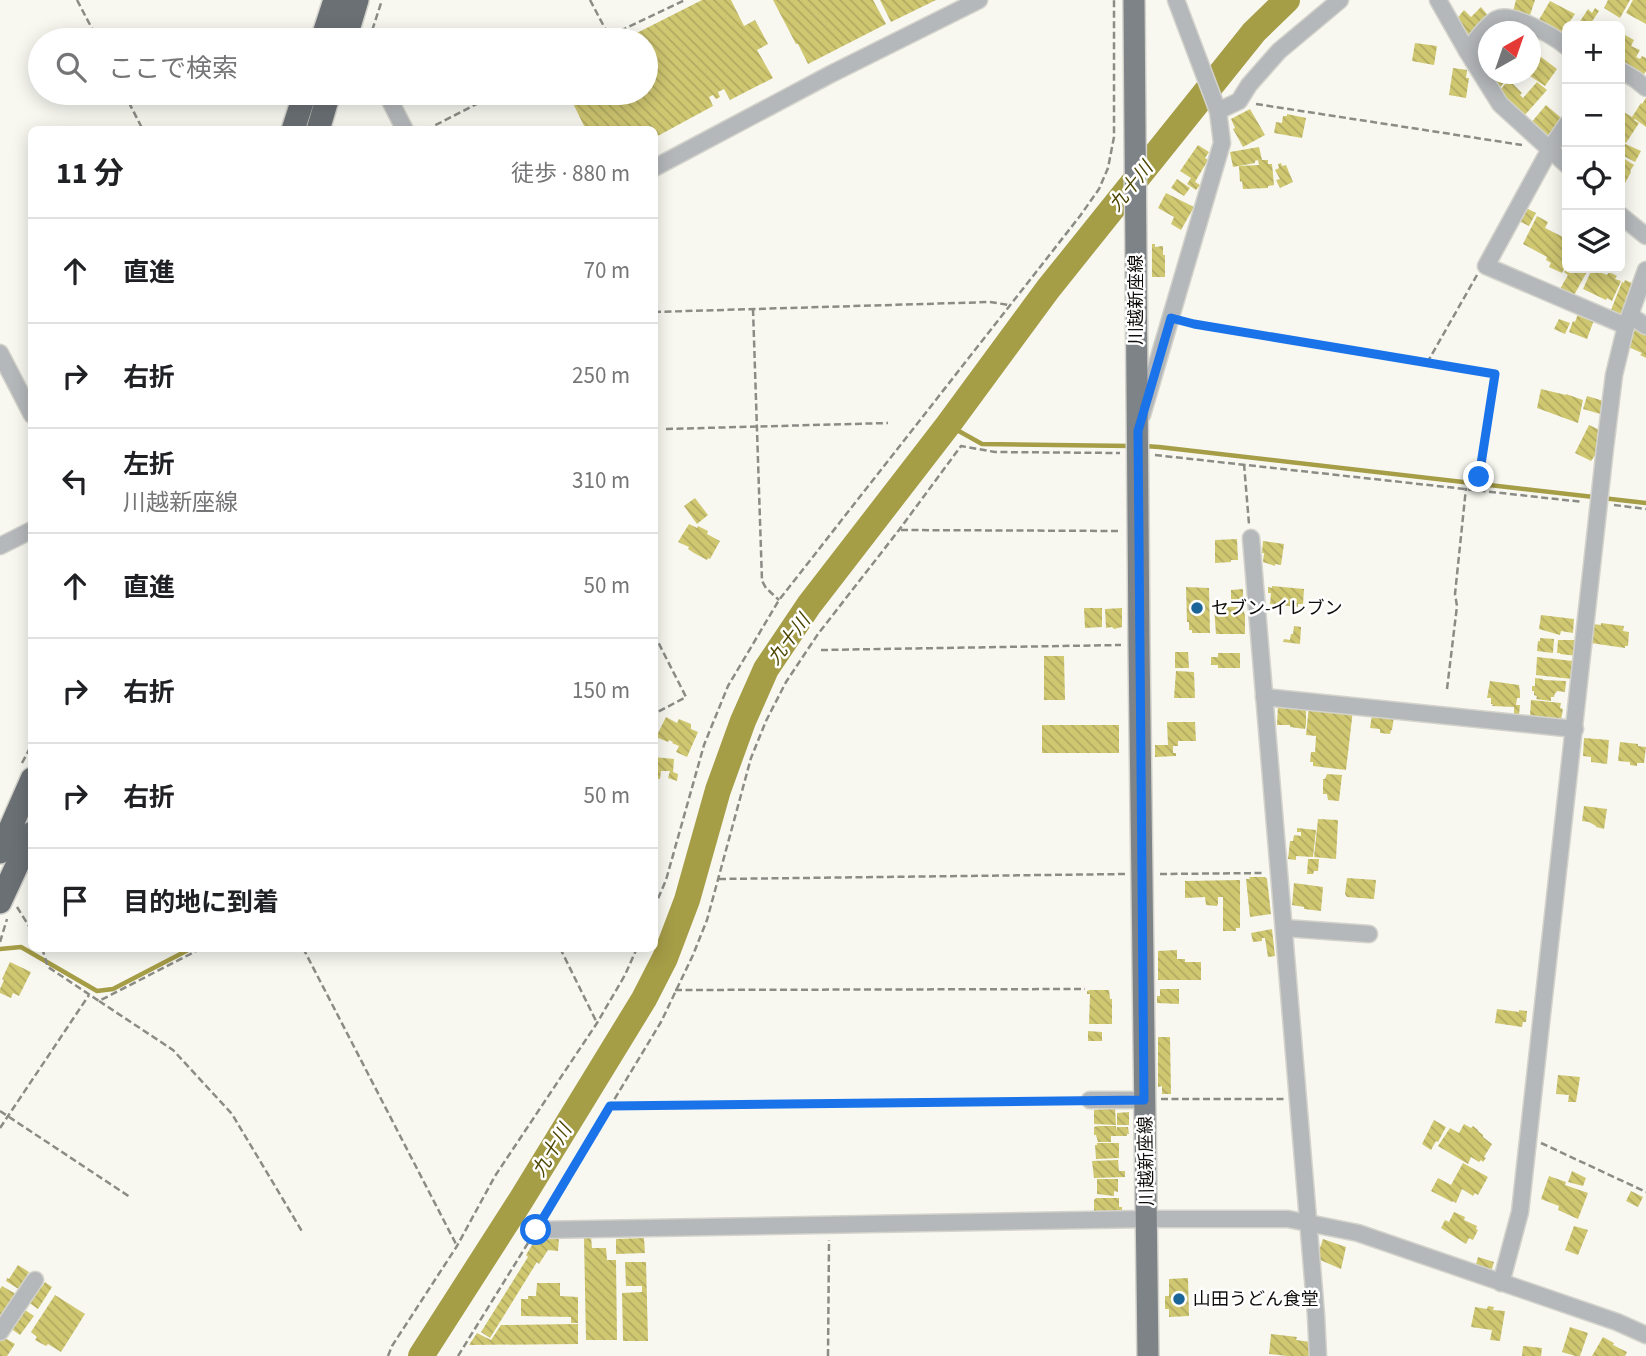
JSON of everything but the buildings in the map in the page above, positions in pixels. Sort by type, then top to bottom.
[{"type":"highway","points":[[326,28],[335,0]]},
{"type":"highway","points":[[294,126],[301,105]]},
{"type":"highway","points":[[319,126],[325,105]]},
{"type":"highway","points":[[0,852],[28,788]]},
{"type":"highway","points":[[0,902],[28,842]]},
{"type":"main road","name":"川越新座線","points":[[1134,0],[1148,1356]]},
{"type":"street","points":[[658,166],[831,74],[979,0]]},
{"type":"street","points":[[1138,431],[1222,143],[1218,111],[1176,0]]},
{"type":"street","points":[[1218,111],[1238,101],[1279,51],[1340,0]]},
{"type":"street","points":[[1438,0],[1500,104],[1562,160]]},
{"type":"street","points":[[1467,51],[1495,20],[1502,17],[1534,26],[1562,44]]},
{"type":"street","points":[[1625,73],[1646,88]]},
{"type":"street","points":[[392,105],[403,126]]},
{"type":"street","points":[[1562,131],[1486,266],[1646,326]]},
{"type":"street","points":[[1625,219],[1646,236]]},
{"type":"street","points":[[1502,1283],[1520,1212],[1614,375],[1646,270]]},
{"type":"street","points":[[0,352],[28,407]]},
{"type":"street","points":[[0,546],[28,532]]},
{"type":"street","points":[[1251,538],[1318,1356]]},
{"type":"street","points":[[1264,697],[1575,729]]},
{"type":"street","points":[[1284,928],[1369,934]]},
{"type":"street","points":[[1090,1100],[1144,1100]]},
{"type":"street","points":[[536,1230],[1288,1219],[1358,1233],[1617,1322],[1646,1335]]},
{"type":"street","points":[[0,1332],[35,1280]]},
{"type":"path","points":[[77,0],[91,28]]},
{"type":"path","points":[[373,28],[382,0]]},
{"type":"path","points":[[590,0],[605,28]]},
{"type":"path","points":[[626,28],[685,0]]},
{"type":"path","points":[[658,899],[666,880],[704,745],[727,686],[779,600],[1099,189],[1108,168],[1114,137],[1114,0]]},
{"type":"path","points":[[1238,101],[1550,149]]},
{"type":"path","points":[[130,105],[141,126]]},
{"type":"path","points":[[434,126],[475,105]]},
{"type":"path","points":[[1427,363],[1481,268],[1486,266]]},
{"type":"path","points":[[658,312],[990,302],[1009,305]]},
{"type":"path","points":[[753,309],[762,581],[779,600]]},
{"type":"path","points":[[1171,318],[1495,374],[1479,477]]},
{"type":"path","points":[[667,429],[888,423]]},
{"type":"path","points":[[458,1356],[661,1022],[707,920],[751,758],[786,682],[818,634],[900,530],[961,446],[995,453],[1138,453],[1646,509]]},
{"type":"path","points":[[1244,464],[1251,538]]},
{"type":"path","points":[[1447,688],[1457,606],[1455,594],[1466,488]]},
{"type":"path","points":[[900,530],[1139,531]]},
{"type":"path","points":[[658,642],[686,697],[658,712]]},
{"type":"path","points":[[821,650],[1139,645]]},
{"type":"path","points":[[719,878],[1279,873]]},
{"type":"path","points":[[43,952],[48,967],[173,1051],[232,1114],[303,1233]]},
{"type":"path","points":[[99,1001],[194,952]]},
{"type":"path","points":[[305,952],[457,1246]]},
{"type":"path","points":[[562,952],[597,1023]]},
{"type":"path","points":[[388,1356],[457,1246],[495,1176],[597,1023],[635,952]]},
{"type":"path","points":[[675,990],[1085,989]]},
{"type":"path","points":[[0,1128],[89,995]]},
{"type":"path","points":[[1144,1100],[1297,1098]]},
{"type":"path","points":[[610,1106],[1090,1100]]},
{"type":"path","points":[[0,1111],[130,1197]]},
{"type":"path","points":[[1528,1137],[1646,1192]]},
{"type":"path","points":[[828,1356],[829,1225]]},
{"type":"waterway","name":"九十川","points":[[421,1356],[521,1200],[644,999],[665,958],[687,900],[718,790],[743,721],[766,669],[809,605],[948,425],[1048,289],[1254,32],[1287,0]]},
{"type":"waterway","points":[[948,425],[982,444],[1131,446]]},
{"type":"waterway","points":[[1144,446],[1646,503]]},
{"type":"waterway","points":[[0,949],[21,947],[28,951]]},
{"type":"waterway","points":[[30,952],[97,991],[113,989],[184,952]]},
{"type":"place","name":"セブン-イレブン","points":[[1197,608]]},
{"type":"place","name":"山田うどん食堂","points":[[1179,1299]]},
{"type":"route","points":[[536,1230],[610,1106],[1144,1100],[1138,431],[1171,318],[1495,374],[1479,477]]}]
